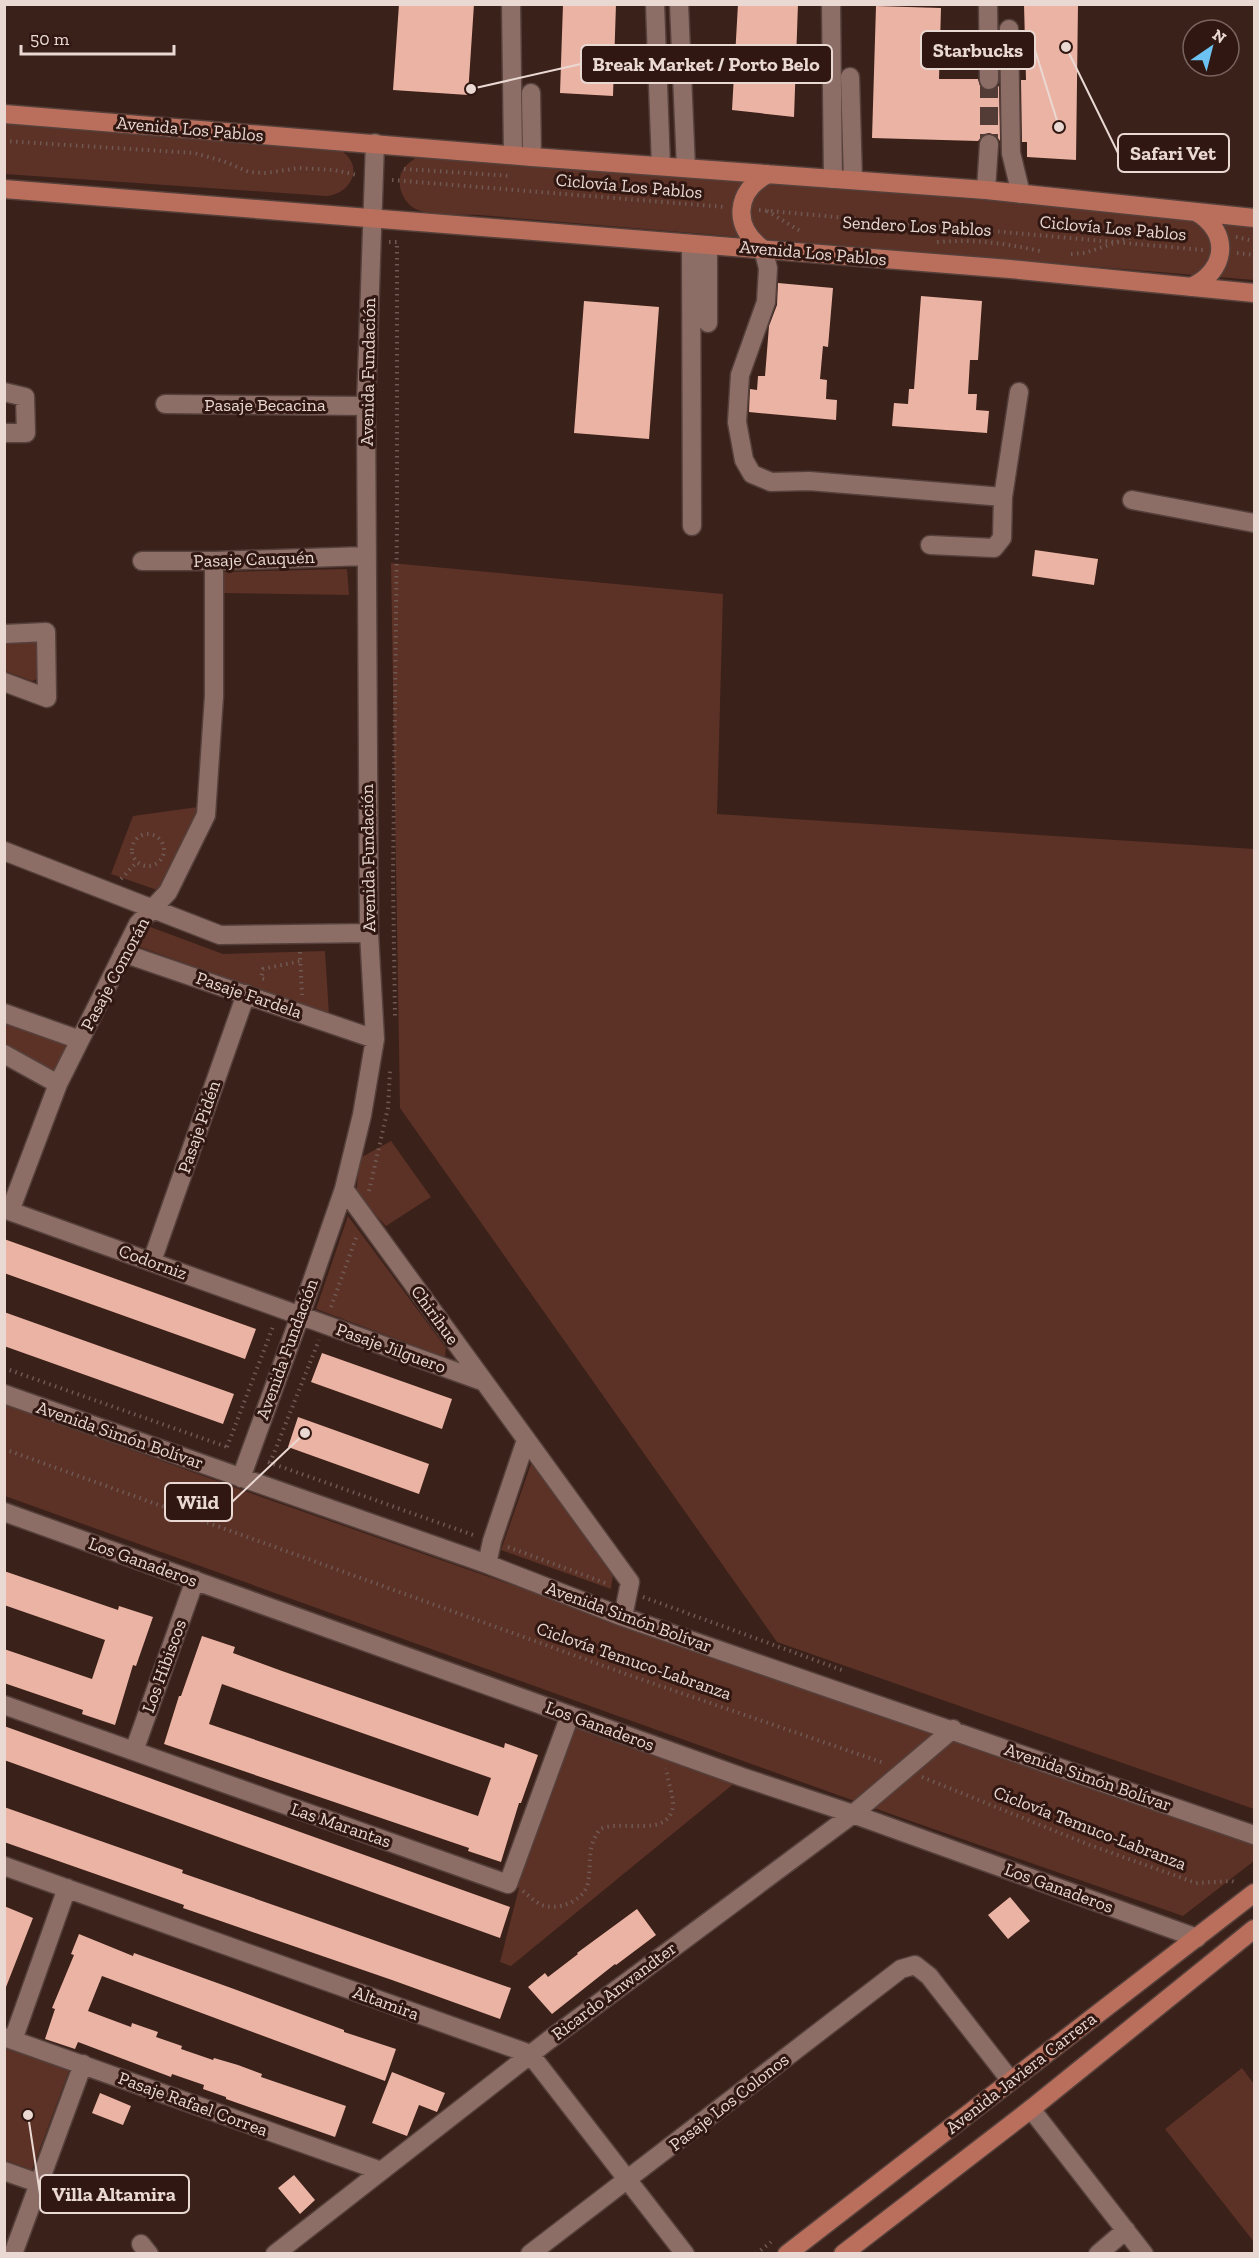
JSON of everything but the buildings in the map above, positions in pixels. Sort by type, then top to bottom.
[{"type":"main road","name":"Avenida Los Pablos","points":[[4,114],[532,157],[986,190],[1254,218]]},
{"type":"main road","points":[[763,249],[755,244],[744,228],[743,203],[753,184],[768,174]]},
{"type":"main road","name":"Avenida Los Pablos","points":[[4,189],[1010,269],[1254,293]]},
{"type":"main road","points":[[1191,287],[1208,277],[1214,270],[1218,243],[1211,224],[1196,212]]},
{"type":"main road","name":"Avenida Javiera Carrera","points":[[787,2253],[1197,1938],[1250,1890]]},
{"type":"main road","name":"Avenida Javiera Carrera","points":[[843,2253],[1031,2109],[1254,1929]]},
{"type":"main road","points":[[1187,1983],[1198,1957],[1197,1938]]},
{"type":"street","points":[[512,4],[513,155]]},
{"type":"street","points":[[655,4],[661,166]]},
{"type":"street","points":[[679,4],[687,168]]},
{"type":"street","points":[[831,4],[833,179]]},
{"type":"street","points":[[988,4],[988,80]]},
{"type":"street","points":[[1009,28],[1011,153],[1021,194]]},
{"type":"street","points":[[850,77],[853,180]]},
{"type":"street","points":[[531,93],[532,157]]},
{"type":"street","points":[[372,218],[375,143]]},
{"type":"street","points":[[986,190],[989,144]]},
{"type":"street","name":"Avenida Fundación","points":[[241,1478],[344,1189],[362,1115],[375,1039],[369,933],[366,556],[366,406],[372,218]]},
{"type":"street","points":[[700,244],[708,323]]},
{"type":"street","points":[[692,526],[700,244]]},
{"type":"street","points":[[763,249],[768,268],[766,302],[740,375],[737,422],[744,460],[752,474],[771,482],[809,481],[1003,497]]},
{"type":"street","points":[[4,392],[25,397],[26,433],[4,433]]},
{"type":"street","points":[[930,545],[994,548],[1002,538],[1003,497],[1019,392]]},
{"type":"street","name":"Pasaje Becacina","points":[[165,404],[366,406]]},
{"type":"street","points":[[1132,500],[1254,523]]},
{"type":"street","name":"Pasaje Cauquén","points":[[142,561],[366,556]]},
{"type":"street","name":"Pasaje Comorán","points":[[7,1210],[58,1083],[123,953],[138,924],[168,892],[206,815],[214,696],[214,561]]},
{"type":"street","points":[[4,634],[46,632],[47,698],[4,681]]},
{"type":"street","points":[[4,851],[153,907],[220,935],[369,933]]},
{"type":"street","name":"Pasaje Fardela","points":[[123,953],[375,1039]]},
{"type":"street","name":"Pasaje Pidén","points":[[152,1261],[246,994]]},
{"type":"street","points":[[4,1013],[80,1040]]},
{"type":"street","points":[[4,1054],[58,1083]]},
{"type":"street","name":"Chirihue","points":[[344,1189],[630,1582],[623,1617]]},
{"type":"street","name":"Codorniz","points":[[7,1210],[300,1316]]},
{"type":"street","name":"Pasaje Jilguero","points":[[300,1316],[482,1381]]},
{"type":"street","name":"Avenida Simón Bolívar","points":[[4,1394],[487,1564],[623,1617],[953,1729],[1254,1835]]},
{"type":"street","points":[[487,1564],[492,1541],[526,1440]]},
{"type":"street","name":"Los Ganaderos","points":[[4,1512],[1197,1938]]},
{"type":"street","name":"Los Hibiscos","points":[[134,1751],[195,1580]]},
{"type":"street","name":"Las Marantas","points":[[4,1705],[508,1884],[512,1873]]},
{"type":"street","points":[[512,1873],[570,1715]]},
{"type":"street","name":"Ricardo Anwandter","points":[[275,2253],[530,2054],[853,1814],[953,1729]]},
{"type":"street","name":"Altamira","points":[[4,1866],[530,2054]]},
{"type":"street","points":[[9,2038],[67,1888]]},
{"type":"street","name":"Pasaje Los Colonos","points":[[530,2253],[901,1969],[915,1965],[929,1976],[1011,2081]]},
{"type":"street","name":"Pasaje Rafael Correa","points":[[9,2038],[381,2171]]},
{"type":"street","points":[[530,2054],[685,2253]]},
{"type":"street","points":[[13,2253],[83,2064]]},
{"type":"street","points":[[1031,2109],[1144,2253]]},
{"type":"street","points":[[4,2171],[38,2183]]},
{"type":"street","points":[[1098,2253],[1126,2230]]},
{"type":"path","name":"Ciclovía Los Pablos","points":[[4,141],[194,153],[223,161],[249,172],[266,173],[314,168],[374,177],[743,203],[767,211],[1117,242],[1218,243],[1254,255]]},
{"type":"path","points":[[404,169],[520,177]]},
{"type":"path","points":[[743,203],[753,198],[783,222],[808,234]]},
{"type":"path","points":[[1062,253],[1084,253],[1164,226]]},
{"type":"path","name":"Sendero Los Pablos","points":[[935,243],[978,240],[1045,251]]},
{"type":"path","points":[[1218,243],[1254,241]]},
{"type":"path","points":[[146,834],[157,837],[164,846],[163,858],[154,865],[142,865],[137,862],[132,851],[136,840],[146,834]]},
{"type":"path","points":[[300,951],[302,1001]]},
{"type":"path","points":[[271,984],[261,978],[263,969],[301,961]]},
{"type":"path","points":[[227,1447],[280,1308]]},
{"type":"path","name":"Ciclovía Temuco-Labranza","points":[[4,1449],[626,1674],[906,1771],[1087,1844],[1196,1883],[1232,1881],[1250,1890]]},
{"type":"path","points":[[512,1873],[519,1888],[541,1905],[553,1907],[573,1901],[588,1884],[590,1847],[600,1829],[615,1825],[653,1827],[666,1820],[671,1814],[673,1800],[663,1749]]},
{"type":"shaded area","points":[[4,124],[111,130],[340,150],[348,156],[352,163],[352,178],[343,190],[326,196],[5,174]]},
{"type":"shaded area","points":[[419,155],[1254,222],[1254,280],[479,215],[432,214],[418,210],[409,204],[400,188],[402,171]]},
{"type":"shaded area","points":[[391,563],[723,594],[717,814],[1254,849],[1254,1809],[777,1642],[400,1108]]},
{"type":"shaded area","points":[[347,569],[349,595],[221,593],[223,572]]},
{"type":"shaded area","points":[[4,642],[36,642],[37,679],[32,681],[5,671]]},
{"type":"shaded area","points":[[198,807],[193,827],[160,891],[111,874],[133,816]]},
{"type":"shaded area","points":[[145,925],[223,954],[325,951],[329,1015],[140,947],[137,939]]},
{"type":"shaded area","points":[[5,1019],[60,1039],[68,1047],[51,1074],[5,1043]]},
{"type":"shaded area","points":[[391,1141],[431,1197],[386,1226],[356,1194],[360,1158]]},
{"type":"shaded area","points":[[348,1216],[446,1348],[445,1357],[316,1309]]},
{"type":"shaded area","points":[[4,1404],[267,1499],[1254,1845],[1254,1861],[1183,1916],[902,1818],[5,1496]]},
{"type":"shaded area","points":[[532,1461],[613,1575],[611,1589],[501,1550]]},
{"type":"shaded area","points":[[570,1715],[742,1777],[511,1966],[500,1962],[519,1888],[508,1884]]},
{"type":"shaded area","points":[[5,2048],[69,2071],[32,2170],[5,2160]]},
{"type":"shaded area","points":[[1242,2068],[1254,2084],[1254,2242],[1165,2129]]},
{"type":"tunnel","points":[[989,80],[989,144]]},
{"type":"place","name":"Safari Vet","points":[[1066,47]]},
{"type":"place","name":"Break Market / Porto Belo","points":[[471,89]]},
{"type":"place","name":"Starbucks","points":[[1059,127]]},
{"type":"place","name":"Wild","points":[[305,1433]]},
{"type":"place","name":"Villa Altamira","points":[[28,2115]]}]
